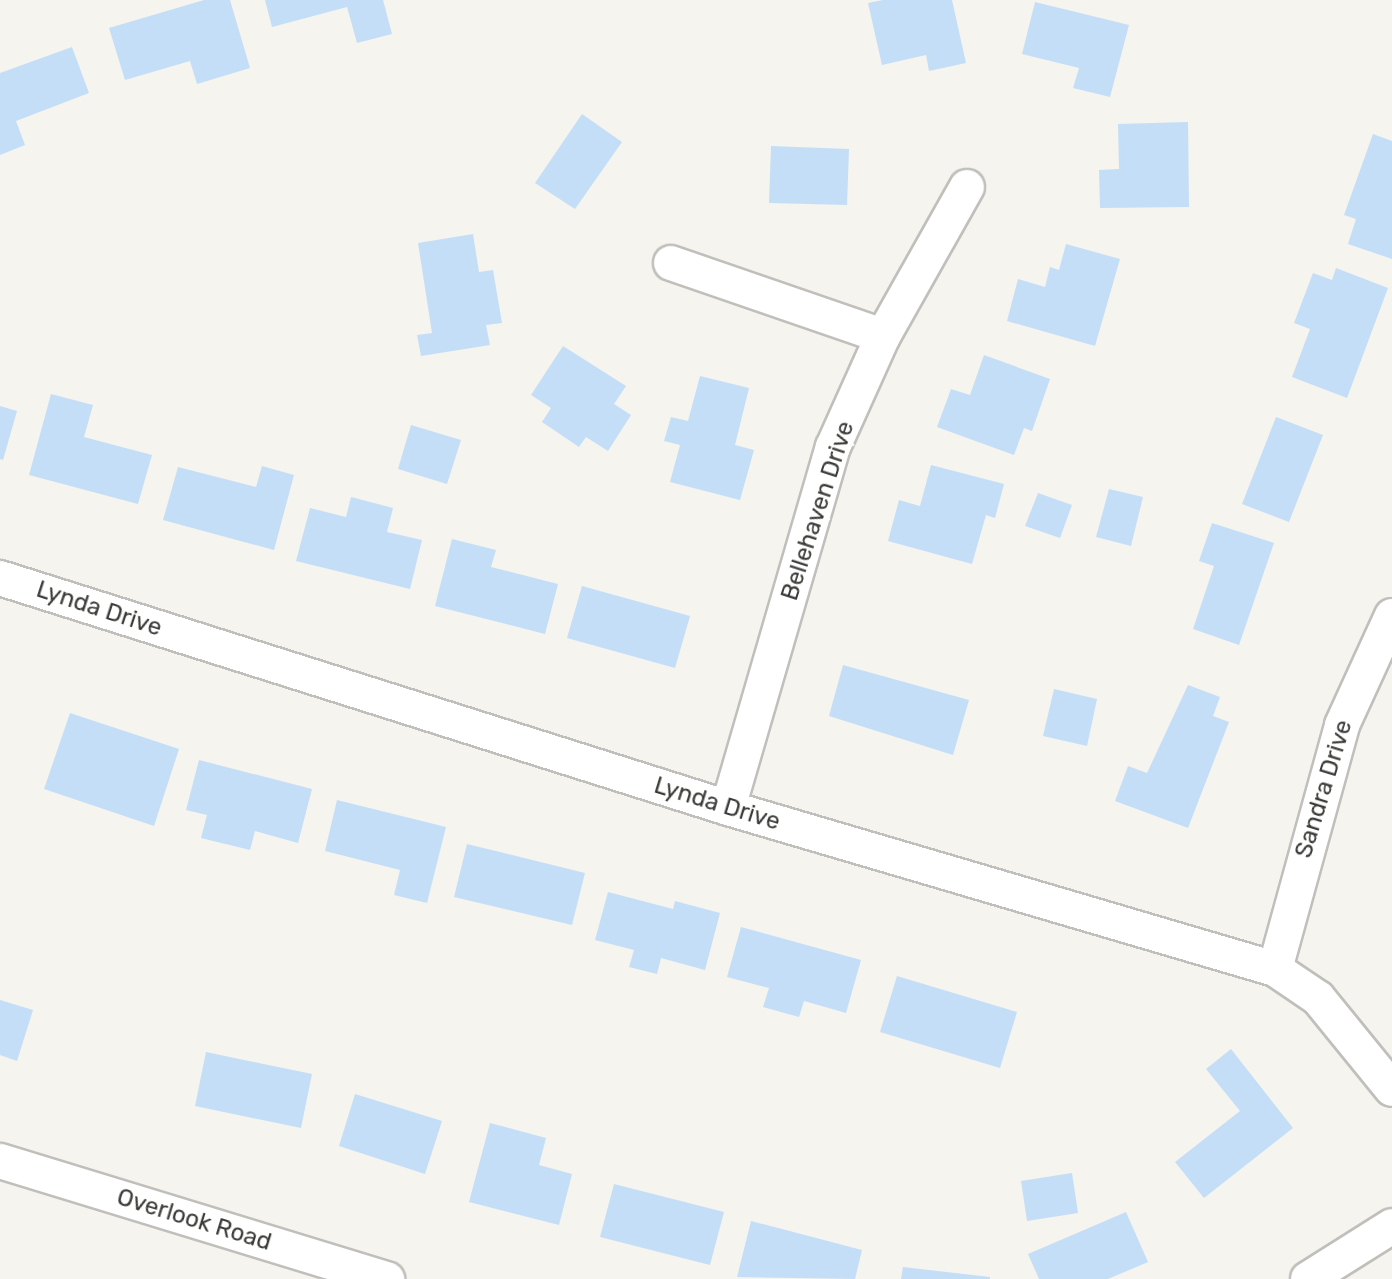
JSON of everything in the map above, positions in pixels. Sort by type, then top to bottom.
[{"type":"street","name":"Bellehaven Drive","points":[[728,808],[833,447],[883,336],[967,187]]},
{"type":"street","points":[[671,263],[883,336]]},
{"type":"street","name":"Lynda Drive","points":[[0,578],[728,808],[1275,969],[1318,998],[1392,1089]]},
{"type":"street","name":"Sandra Drive","points":[[1275,969],[1342,725],[1392,616]]},
{"type":"street","name":"Overlook Road","points":[[0,1161],[387,1279]]},
{"type":"street","points":[[1308,1279],[1392,1226]]},
{"type":"building","points":[[204,0],[230,0],[250,68],[197,84],[190,61],[125,80],[109,28]]},
{"type":"building","points":[[265,0],[383,0],[392,34],[357,43],[347,7],[272,27]]},
{"type":"building","points":[[883,0],[952,0],[966,63],[929,71],[926,55],[882,65],[868,3]]},
{"type":"building","points":[[1035,2],[1129,25],[1110,97],[1073,88],[1079,68],[1022,54]]},
{"type":"building","points":[[72,47],[89,93],[16,121],[25,145],[0,155],[0,73]]},
{"type":"building","points":[[582,114],[622,142],[575,209],[535,183]]},
{"type":"building","points":[[1188,122],[1189,207],[1100,208],[1099,170],[1119,169],[1118,124]]},
{"type":"building","points":[[1373,134],[1392,141],[1392,259],[1348,244],[1356,219],[1344,215]]},
{"type":"building","points":[[771,146],[849,149],[847,205],[769,203]]},
{"type":"building","points":[[473,234],[479,272],[493,270],[502,323],[486,325],[490,345],[421,356],[417,335],[432,333],[418,243]]},
{"type":"building","points":[[1066,244],[1120,259],[1095,346],[1007,321],[1018,279],[1045,287],[1050,267],[1059,270]]},
{"type":"building","points":[[1336,268],[1388,288],[1347,398],[1292,377],[1310,329],[1294,323],[1313,273],[1332,280]]},
{"type":"building","points":[[563,346],[626,386],[614,404],[631,415],[608,451],[586,437],[579,447],[542,422],[551,408],[531,395]]},
{"type":"building","points":[[984,355],[1050,379],[1032,431],[1024,428],[1014,455],[937,427],[951,389],[970,395]]},
{"type":"building","points":[[700,376],[749,388],[735,445],[754,450],[740,500],[670,482],[680,445],[664,441],[671,417],[688,421]]},
{"type":"building","points":[[51,394],[93,405],[84,437],[152,455],[138,504],[29,475]]},
{"type":"building","points":[[0,406],[17,411],[3,460],[0,459]]},
{"type":"building","points":[[1276,417],[1323,435],[1289,522],[1242,504]]},
{"type":"building","points":[[411,425],[461,440],[447,484],[398,469]]},
{"type":"building","points":[[931,465],[1004,484],[995,518],[986,515],[972,564],[888,541],[899,500],[920,506]]},
{"type":"building","points":[[262,466],[294,475],[274,550],[163,520],[178,467],[256,487]]},
{"type":"building","points":[[1109,489],[1143,497],[1131,546],[1096,537]]},
{"type":"building","points":[[1038,493],[1072,505],[1060,538],[1025,526]]},
{"type":"building","points":[[351,497],[393,508],[387,532],[422,540],[410,589],[296,561],[310,508],[346,517]]},
{"type":"building","points":[[1212,523],[1274,543],[1239,645],[1193,629],[1214,566],[1199,561]]},
{"type":"building","points":[[452,539],[496,550],[491,567],[558,584],[545,634],[435,606]]},
{"type":"building","points":[[582,586],[690,616],[675,668],[567,638]]},
{"type":"building","points":[[843,665],[969,700],[953,755],[829,716]]},
{"type":"building","points":[[1188,685],[1220,697],[1213,716],[1229,722],[1188,828],[1115,801],[1128,766],[1147,773]]},
{"type":"building","points":[[1054,689],[1097,699],[1087,746],[1043,736]]},
{"type":"building","points":[[70,713],[179,749],[154,826],[44,789]]},
{"type":"building","points":[[199,760],[312,789],[298,843],[255,831],[250,850],[201,838],[207,815],[186,810]]},
{"type":"building","points":[[337,800],[446,827],[427,903],[394,895],[400,870],[325,851]]},
{"type":"building","points":[[467,844],[585,873],[572,925],[454,897]]},
{"type":"building","points":[[608,892],[673,909],[675,901],[720,913],[705,970],[661,958],[657,974],[629,967],[634,950],[595,940]]},
{"type":"building","points":[[741,927],[861,960],[846,1013],[804,1001],[799,1017],[763,1007],[769,988],[727,977]]},
{"type":"building","points":[[897,976],[1017,1012],[1000,1068],[880,1032]]},
{"type":"building","points":[[0,1000],[33,1010],[17,1061],[0,1055]]},
{"type":"building","points":[[1231,1049],[1293,1128],[1204,1198],[1175,1162],[1240,1111],[1206,1069]]},
{"type":"building","points":[[206,1052],[312,1074],[301,1128],[195,1106]]},
{"type":"building","points":[[355,1094],[442,1121],[425,1174],[339,1146]]},
{"type":"building","points":[[490,1123],[546,1138],[539,1165],[572,1174],[559,1225],[469,1202]]},
{"type":"building","points":[[1072,1173],[1078,1213],[1027,1221],[1021,1181]]},
{"type":"building","points":[[614,1184],[724,1212],[710,1265],[600,1237]]},
{"type":"building","points":[[1126,1212],[1148,1262],[1108,1279],[1039,1279],[1028,1254]]},
{"type":"building","points":[[751,1221],[862,1250],[855,1279],[737,1277]]},
{"type":"building","points":[[903,1267],[990,1277],[990,1279],[901,1279]]}]
